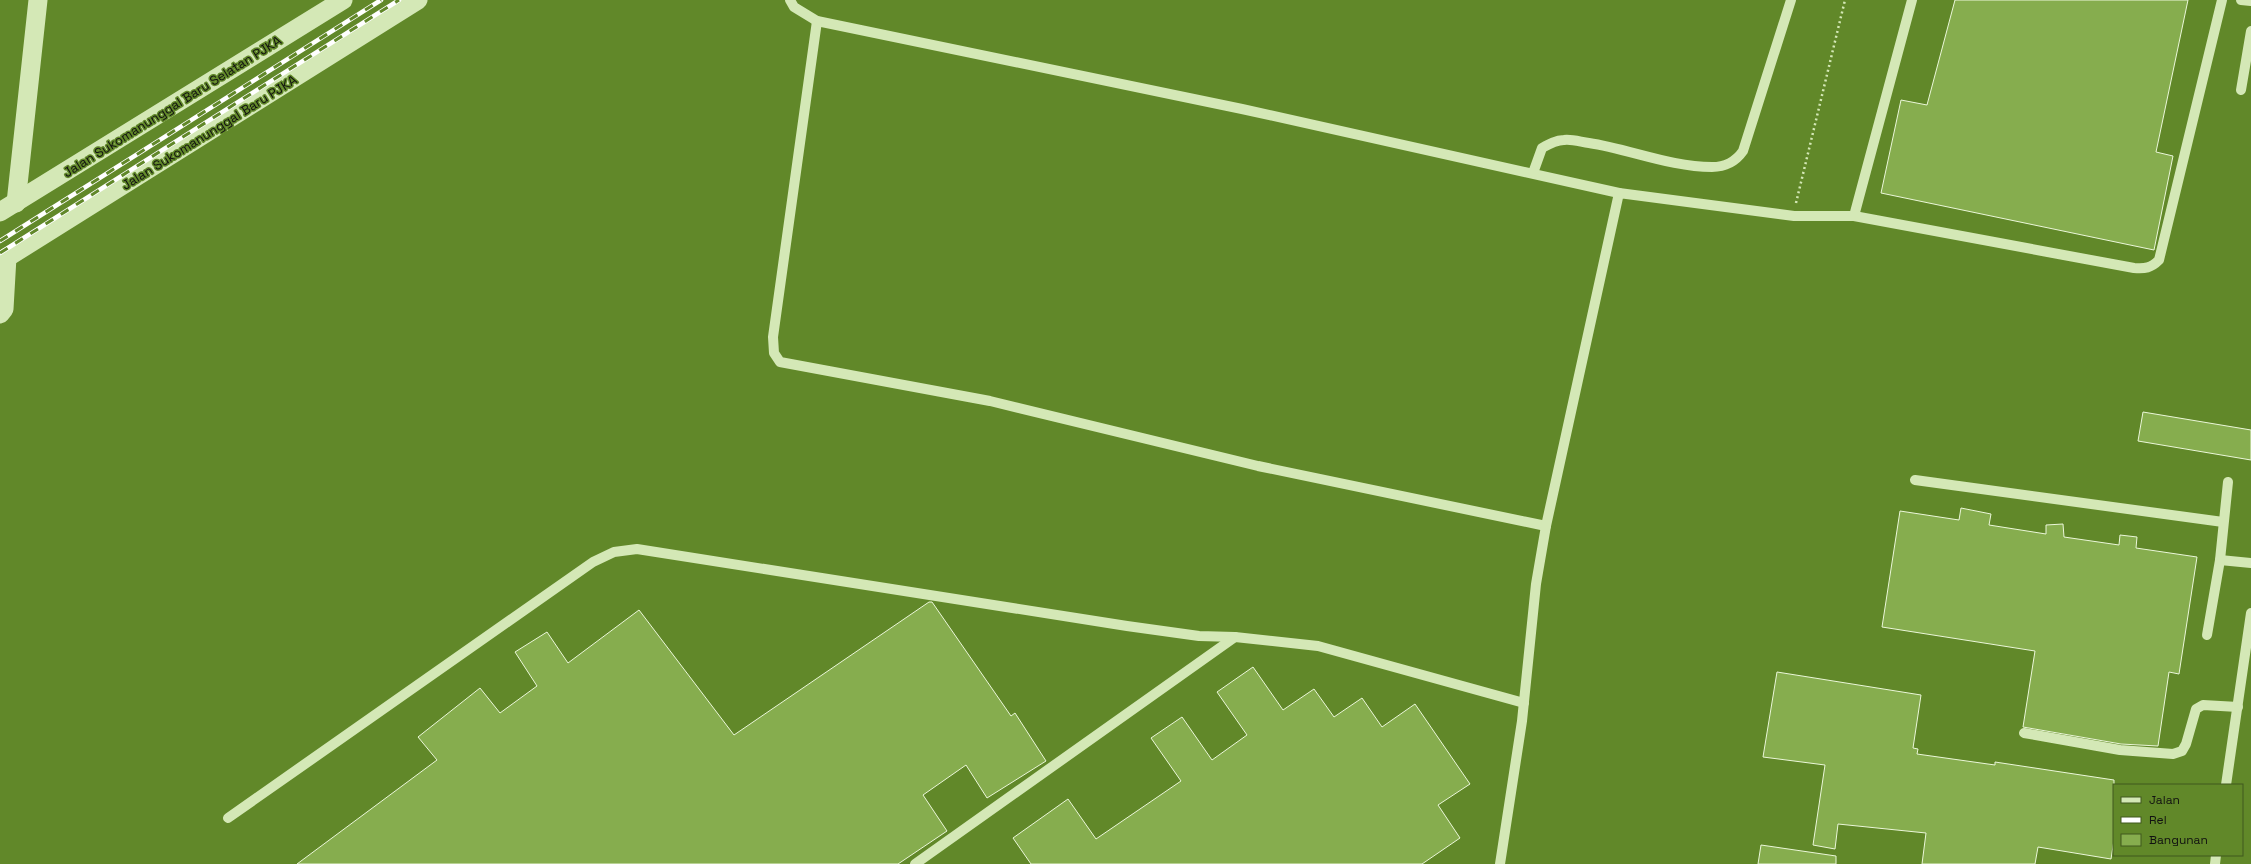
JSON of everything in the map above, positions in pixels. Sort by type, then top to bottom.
[{"type":"street","points":[[8,207],[38,0]]},
{"type":"street","name":"Jalan Sukomanunggal Baru Selatan PJKA","points":[[8,207],[343,0]]},
{"type":"street","name":"Jalan Sukomanunggal Baru PJKA","points":[[4,260],[418,0]]},
{"type":"street","points":[[0,314],[4,309],[4,260]]},
{"type":"lane","points":[[790,0],[794,6],[817,21],[1242,109],[1619,192],[1794,216],[1854,216],[2145,269],[2153,266],[2159,260],[2222,0]]},
{"type":"lane","points":[[1533,173],[1542,148],[1556,141],[1565,139],[1606,146],[1675,162],[1713,167],[1729,164],[1738,158],[1743,151],[1791,0]]},
{"type":"lane","points":[[1854,216],[1912,0]]},
{"type":"lane","points":[[2241,0],[2251,1]]},
{"type":"lane","points":[[817,21],[773,337],[774,353],[780,362],[990,401],[1258,466],[1546,526]]},
{"type":"lane","points":[[2241,90],[2251,31]]},
{"type":"lane","points":[[1500,864],[1524,703],[1536,584],[1546,526],[1619,192]]},
{"type":"lane","points":[[1915,480],[2223,522]]},
{"type":"lane","points":[[2207,635],[2220,560],[2228,482]]},
{"type":"lane","points":[[228,818],[593,562],[614,552],[637,549],[1127,626],[1199,636],[1235,637],[1318,646],[1524,703]]},
{"type":"lane","points":[[2220,560],[2251,563]]},
{"type":"lane","points":[[2226,784],[2250,632],[2251,613]]},
{"type":"lane","points":[[915,864],[1235,637]]},
{"type":"lane","points":[[2024,733],[2120,750],[2173,754],[2182,751],[2186,744],[2196,709],[2199,706],[2238,707]]},
{"type":"path","points":[[1794,216],[1845,0]]},
{"type":"building","points":[[1955,0],[2188,0],[2156,152],[2173,156],[2154,250],[1881,193],[1901,100],[1927,105]]},
{"type":"building","points":[[2143,412],[2251,430],[2251,460],[2138,441]]},
{"type":"building","points":[[1961,508],[1991,514],[1989,525],[2046,534],[2046,525],[2063,524],[2064,537],[2119,545],[2120,535],[2137,537],[2136,548],[2197,557],[2179,674],[2169,672],[2158,746],[2121,744],[2023,727],[2035,651],[1882,627],[1900,511],[1959,520]]},
{"type":"building","points":[[929,602],[932,602],[1011,716],[1015,713],[1046,761],[987,798],[966,765],[923,795],[947,831],[898,864],[297,864],[437,760],[418,737],[480,688],[500,713],[537,686],[515,652],[547,632],[568,663],[639,610],[734,735]]},
{"type":"building","points":[[1253,667],[1283,710],[1314,689],[1334,717],[1362,698],[1382,727],[1415,704],[1470,784],[1438,805],[1460,838],[1422,864],[1031,864],[1013,838],[1068,799],[1096,839],[1181,781],[1151,738],[1182,717],[1212,760],[1247,735],[1217,692]]},
{"type":"building","points":[[1777,672],[1921,695],[1913,748],[1918,749],[1917,754],[1995,765],[1995,762],[2114,780],[2113,846],[2111,859],[2038,847],[2035,864],[1922,864],[1926,833],[1838,824],[1835,849],[1813,845],[1825,765],[1763,757]]},
{"type":"building","points":[[1761,845],[1836,856],[1836,864],[1758,864]]},
{"type":"railway","points":[[0,241],[381,0]]},
{"type":"railway","points":[[0,253],[399,0]]}]
